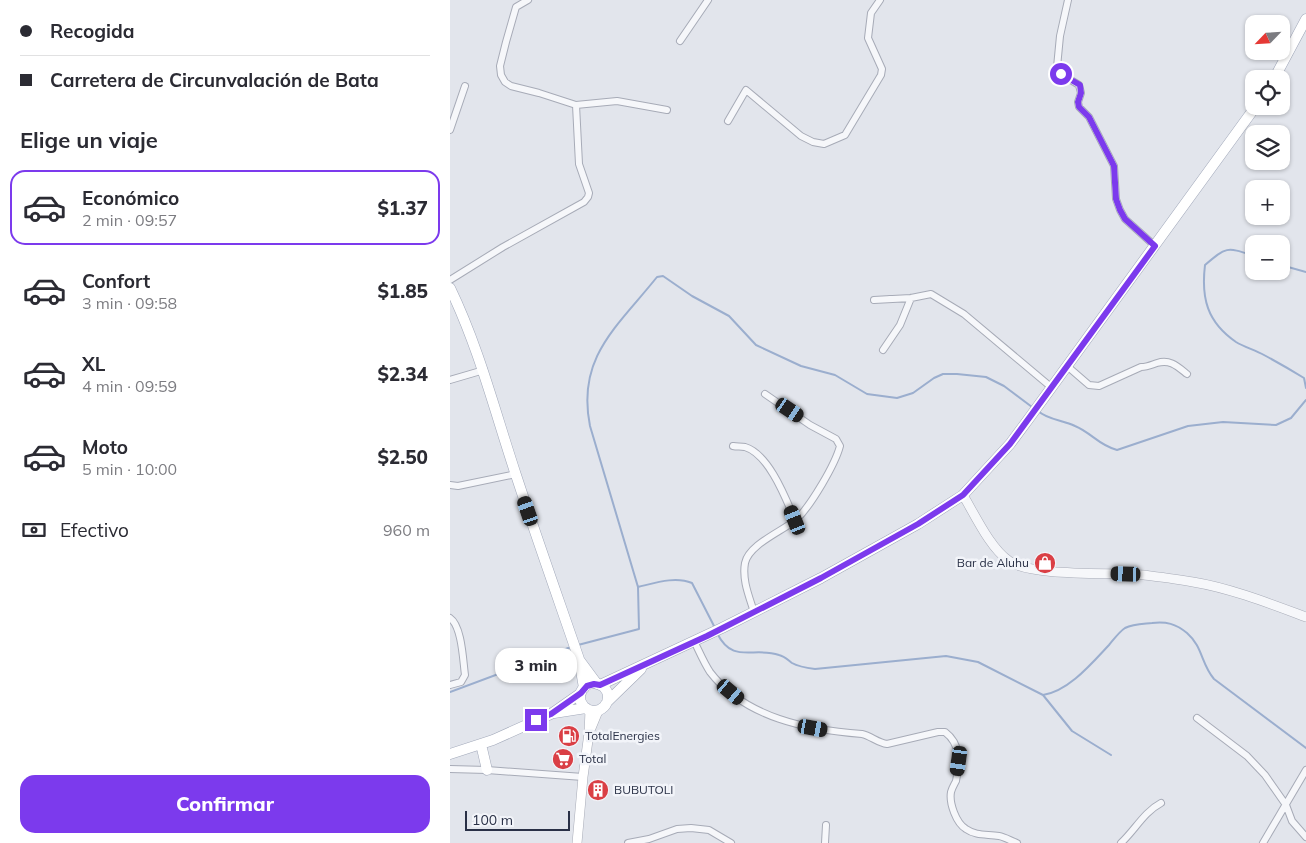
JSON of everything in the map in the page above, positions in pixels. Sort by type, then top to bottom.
[{"type":"main road","points":[[1279,70],[1306,19]]},
{"type":"main road","points":[[450,754],[481,744],[551,714],[590,684],[599,685],[707,636],[821,578],[918,524],[963,495],[1010,444],[1250,115]]},
{"type":"main road","points":[[450,288],[484,370],[516,474],[578,656],[583,691],[581,701],[591,710]]},
{"type":"main road","points":[[578,656],[608,694],[607,702]]},
{"type":"main road","points":[[551,714],[602,709],[646,664]]},
{"type":"main road","points":[[577,843],[591,710]]},
{"type":"main road","points":[[481,744],[487,770]]},
{"type":"street","points":[[528,0],[516,8],[502,55],[501,75],[505,82],[511,86],[576,105],[617,101],[667,110]]},
{"type":"street","points":[[680,41],[708,0]]},
{"type":"street","points":[[728,121],[746,90],[801,136],[813,142],[824,144],[845,135],[881,74],[882,69],[868,38],[871,13],[880,0]]},
{"type":"street","points":[[1068,0],[1060,36],[1057,67],[1061,74],[1080,85],[1079,107],[1089,117],[1114,166],[1116,199],[1120,210],[1125,219],[1155,246]]},
{"type":"street","points":[[450,130],[464,86]]},
{"type":"street","points":[[450,280],[503,247],[584,202],[588,197],[589,193],[579,164],[576,105]]},
{"type":"street","points":[[891,299],[874,300],[912,298],[931,294],[950,305],[990,335],[1051,387]]},
{"type":"street","points":[[883,350],[900,324],[912,298]]},
{"type":"street","points":[[1067,366],[1089,385],[1099,386],[1141,367],[1147,368],[1158,363],[1169,362],[1175,364],[1187,374]]},
{"type":"street","points":[[450,380],[484,370]]},
{"type":"street","points":[[754,612],[744,578],[745,562],[749,554],[760,544],[795,520],[805,509],[830,470],[838,455],[840,446],[836,439],[810,425],[765,394]]},
{"type":"street","points":[[733,446],[744,447],[765,462],[784,494],[795,520]]},
{"type":"street","points":[[450,485],[458,486],[516,474]]},
{"type":"street","points":[[963,495],[994,547],[1008,561],[1023,568],[1144,575],[1196,582],[1248,597],[1306,618]]},
{"type":"street","points":[[450,618],[453,620],[459,636],[465,675],[461,682],[450,685]]},
{"type":"street","points":[[694,641],[709,670],[718,681],[744,702],[763,712],[794,724],[868,736],[880,743],[887,744],[945,732],[957,750],[959,761],[955,784],[950,794],[958,822],[964,829],[976,834],[1002,836],[1017,843]]},
{"type":"street","points":[[1197,718],[1248,756],[1265,775],[1286,804],[1292,821],[1306,837]]},
{"type":"street","points":[[450,770],[487,770],[583,777]]},
{"type":"street","points":[[1263,843],[1306,770]]},
{"type":"street","points":[[1121,843],[1153,807],[1161,803]]},
{"type":"street","points":[[825,843],[826,825]]},
{"type":"street","points":[[628,843],[658,839],[677,829],[690,828],[709,830],[731,843]]},
{"type":"waterway","points":[[1245,253],[1232,250],[1223,251],[1205,265],[1205,299],[1212,318],[1226,334],[1239,344],[1264,355],[1304,378],[1306,388]]},
{"type":"waterway","points":[[1290,268],[1306,272]]},
{"type":"waterway","points":[[638,587],[590,426],[587,402],[589,381],[595,361],[604,344],[615,327],[657,277],[663,276],[692,296],[729,316],[756,345],[801,366],[835,375],[867,394],[897,398],[913,393],[943,374],[957,374],[986,377],[1004,386],[1032,407]]},
{"type":"waterway","points":[[1038,411],[1046,416],[1081,429],[1110,448],[1117,450],[1188,426],[1223,422],[1276,425],[1291,418],[1306,400]]},
{"type":"waterway","points":[[578,645],[639,629],[638,587],[665,581],[679,580],[692,583],[714,626]]},
{"type":"waterway","points":[[717,633],[723,643],[737,652],[761,652],[783,656],[792,663],[806,668],[815,669],[946,656],[978,662],[1043,695],[1062,688],[1071,682],[1125,628],[1138,624],[1166,623],[1179,627],[1192,638],[1214,679],[1306,748]]},
{"type":"waterway","points":[[450,692],[571,647]]},
{"type":"waterway","points":[[1043,695],[1072,731],[1111,755]]},
{"type":"place","name":"Bar de Aluhu","points":[[1045,563]]},
{"type":"place","name":"TotalEnergies","points":[[569,736]]},
{"type":"place","name":"Total","points":[[563,759]]},
{"type":"place","name":"BUBUTOLI","points":[[598,790]]},
{"type":"route","points":[[536,720],[551,714],[581,693],[590,684],[600,685],[707,636],[821,578],[918,524],[963,495],[1010,444],[1155,246],[1125,219],[1120,210],[1116,199],[1114,166],[1089,117],[1079,107],[1080,85],[1061,74]]}]
